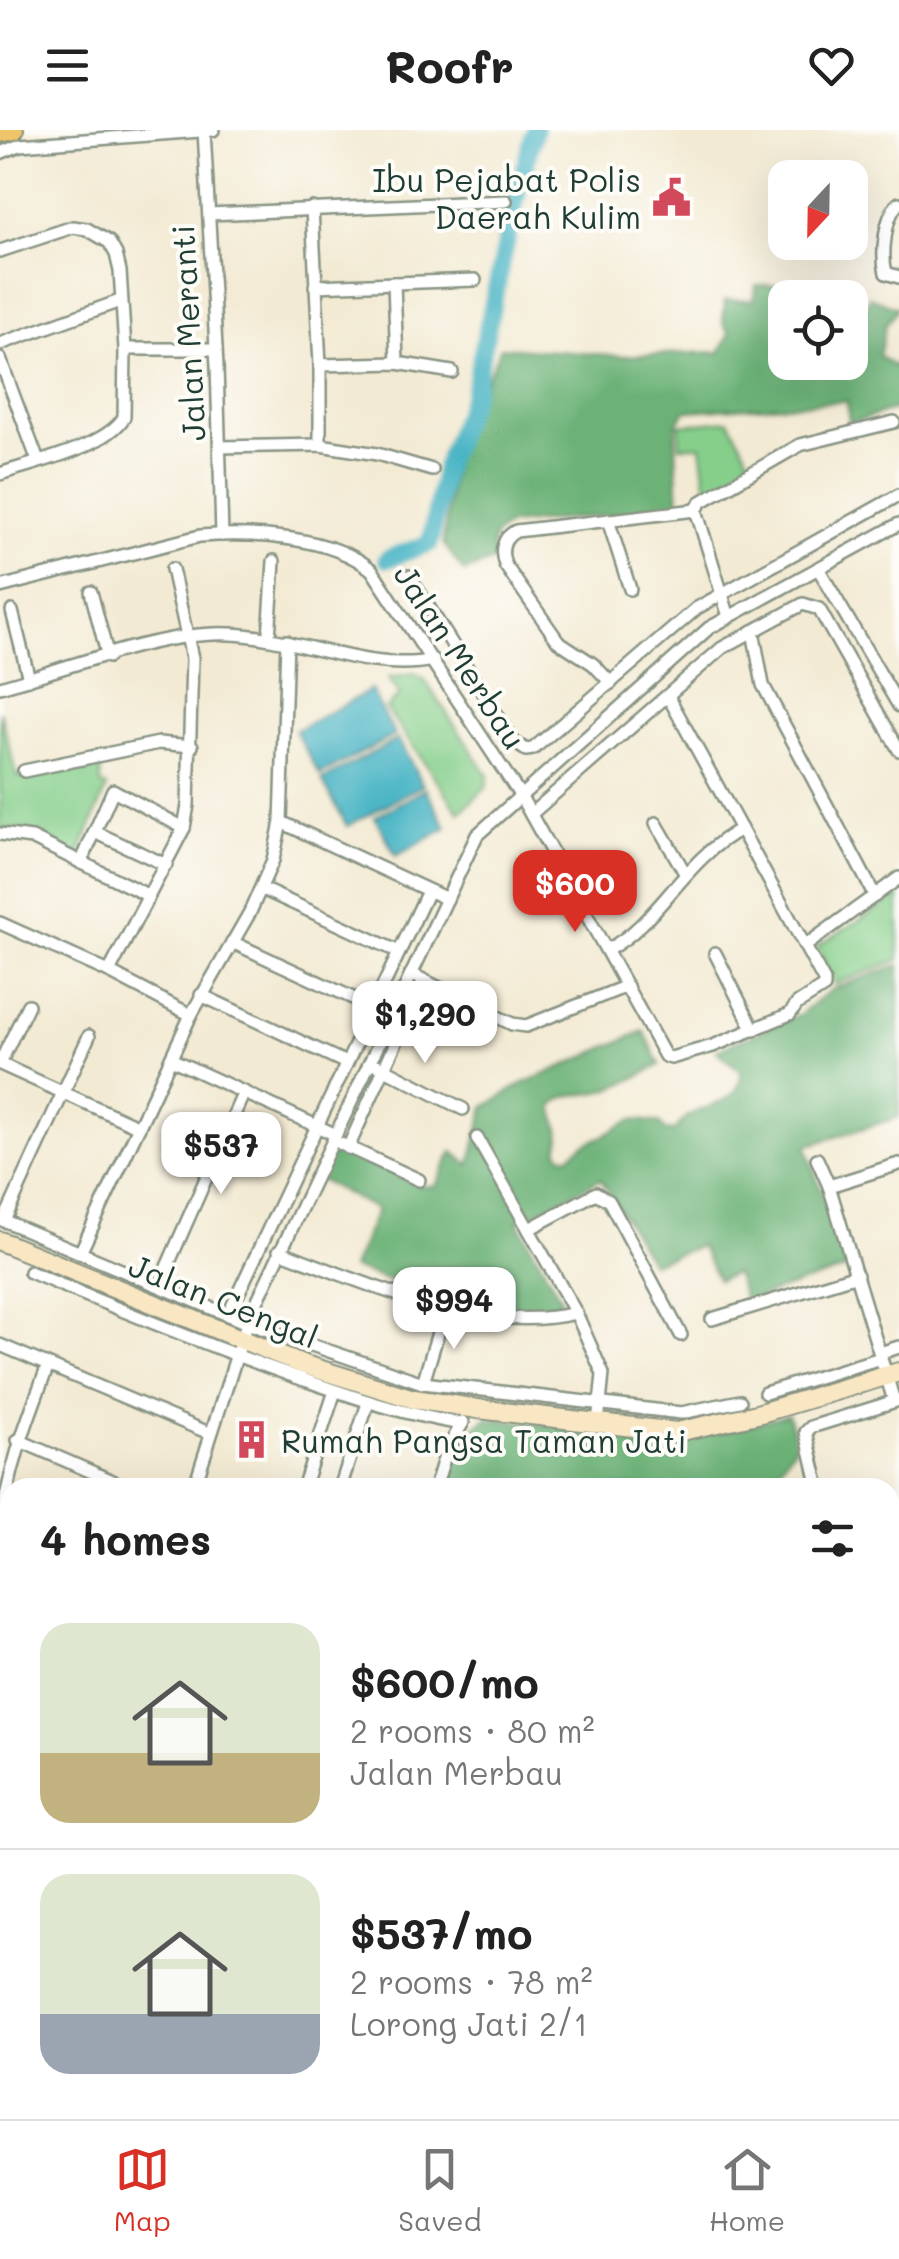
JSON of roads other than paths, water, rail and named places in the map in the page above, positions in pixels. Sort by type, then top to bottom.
[{"type":"main road","points":[[0,133],[14,130]]},
{"type":"street","name":"Jalan Meranti","points":[[204,130],[222,534]]},
{"type":"street","points":[[0,153],[20,145],[213,130]]},
{"type":"street","points":[[209,214],[506,201]]},
{"type":"street","points":[[899,203],[890,212],[884,264],[886,273],[899,277]]},
{"type":"street","points":[[312,208],[320,444]]},
{"type":"street","points":[[0,251],[57,230],[88,228],[109,242],[116,254],[124,349],[124,417],[120,424],[100,439],[0,474]]},
{"type":"street","points":[[315,286],[475,280]]},
{"type":"street","points":[[394,283],[397,363]]},
{"type":"street","points":[[0,344],[120,301]]},
{"type":"street","points":[[124,349],[216,349]]},
{"type":"street","points":[[0,359],[38,461]]},
{"type":"street","points":[[320,365],[397,363],[452,372]]},
{"type":"street","points":[[730,617],[696,510],[700,502],[800,446],[894,422]]},
{"type":"street","points":[[220,448],[320,444],[378,454],[432,470]]},
{"type":"street","points":[[409,576],[514,742],[526,750],[539,746],[697,608],[899,495]]},
{"type":"street","points":[[611,683],[593,664],[558,641],[506,565],[504,543],[516,531],[696,510]]},
{"type":"street","points":[[608,520],[630,590]]},
{"type":"street","points":[[197,1478],[241,1340],[279,1252],[477,835],[709,628],[899,524]]},
{"type":"street","name":"Jalan Merbau","points":[[0,588],[174,541],[222,534],[319,544],[354,555],[372,570],[434,660],[532,814],[665,1056],[676,1058],[754,1030]]},
{"type":"street","points":[[269,638],[274,561]]},
{"type":"street","points":[[818,568],[899,706]]},
{"type":"street","points":[[109,972],[184,828],[192,746],[192,658],[172,569]]},
{"type":"street","points":[[91,592],[108,657]]},
{"type":"street","points":[[532,814],[722,648],[803,604],[819,609],[899,750]]},
{"type":"street","points":[[12,611],[29,678]]},
{"type":"street","points":[[753,631],[763,685],[874,896]]},
{"type":"street","points":[[0,686],[187,636],[228,633],[287,641],[384,664],[408,666],[434,660]]},
{"type":"street","points":[[80,1253],[201,994],[262,889],[273,860],[281,822],[287,641]]},
{"type":"street","points":[[444,676],[464,662]]},
{"type":"street","points":[[872,702],[890,690]]},
{"type":"street","points":[[668,696],[824,987],[797,1004],[790,1014],[754,1030],[715,953]]},
{"type":"street","points":[[24,771],[147,744],[192,746]]},
{"type":"street","points":[[82,862],[112,790],[184,828]]},
{"type":"street","points":[[281,822],[447,899]]},
{"type":"street","points":[[656,823],[686,873]]},
{"type":"street","points":[[607,950],[629,938],[704,852],[741,829]]},
{"type":"street","points":[[95,832],[166,865]]},
{"type":"street","points":[[0,834],[32,838],[149,896]]},
{"type":"street","points":[[805,946],[899,878]]},
{"type":"street","points":[[262,889],[399,952]]},
{"type":"street","points":[[228,1315],[428,891]]},
{"type":"street","points":[[0,923],[192,1014]]},
{"type":"street","points":[[232,942],[372,1007]]},
{"type":"street","points":[[411,974],[512,1024],[526,1026],[627,986]]},
{"type":"street","points":[[348,1148],[424,981]]},
{"type":"street","points":[[201,994],[346,1063]]},
{"type":"street","points":[[28,1005],[0,1064],[139,1126]]},
{"type":"street","points":[[88,1036],[2,1220],[228,1315],[241,1340],[335,1390],[410,1416],[462,1424]]},
{"type":"street","points":[[171,1059],[316,1126],[348,1148],[419,1180]]},
{"type":"street","points":[[368,1061],[463,1109]]},
{"type":"street","points":[[159,1285],[244,1092]]},
{"type":"street","points":[[476,1138],[576,1313],[603,1374],[598,1423]]},
{"type":"street","points":[[817,1159],[830,1186],[897,1400],[811,1427],[806,1432],[817,1478]]},
{"type":"street","points":[[830,1186],[899,1164]]},
{"type":"street","points":[[529,1229],[596,1194],[602,1195],[681,1334]]},
{"type":"street","name":"Jalan Cengal","points":[[0,1242],[359,1384],[478,1410],[677,1432],[696,1430],[887,1365]]},
{"type":"street","points":[[279,1252],[445,1309],[536,1320],[576,1313]]},
{"type":"street","points":[[30,1272],[241,1340],[424,1383],[681,1414],[740,1401]]},
{"type":"street","points":[[712,1320],[857,1276]]},
{"type":"street","points":[[424,1383],[445,1309]]},
{"type":"street","points":[[0,1345],[209,1433]]},
{"type":"street","points":[[765,1394],[887,1365],[899,1347]]},
{"type":"street","points":[[8,1478],[18,1440],[48,1366]]},
{"type":"street","points":[[305,1478],[335,1390]]},
{"type":"street","points":[[343,1478],[368,1403]]},
{"type":"street","points":[[438,1478],[446,1452],[462,1424],[478,1410]]},
{"type":"street","points":[[18,1440],[106,1478]]},
{"type":"water","points":[[371,690],[395,735],[320,775],[295,731]]},
{"type":"water","points":[[398,739],[423,785],[347,826],[322,780]]},
{"type":"water","points":[[426,789],[447,828],[396,856],[375,817]]},
{"type":"waterway","points":[[125,131],[139,130]]},
{"type":"waterway","points":[[387,559],[430,543],[445,466],[473,393],[535,130]]},
{"type":"place","name":"Ibu Pejabat Polis Daerah Kulim","points":[[671,197]]},
{"type":"place","name":"Rumah Pangsa Taman Jati","points":[[251,1440]]}]
